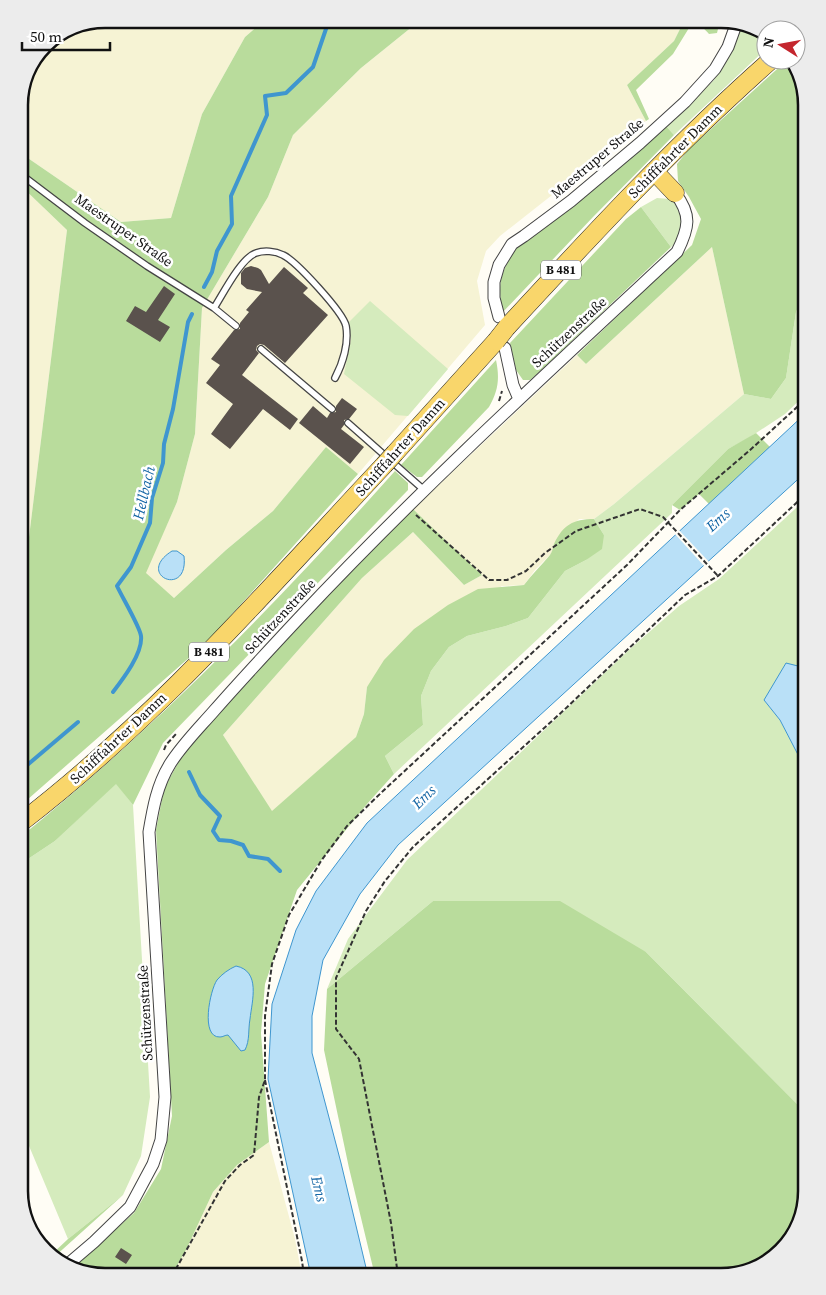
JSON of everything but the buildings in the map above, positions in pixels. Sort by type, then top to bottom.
[{"type":"main road","name":"Schifffahrter Damm","points":[[28,816],[91,764],[158,703],[284,573],[502,333],[654,171],[732,94],[760,70]]},
{"type":"main road","points":[[654,171],[675,193]]},
{"type":"street","name":"Maestruper Straße","points":[[519,399],[513,385],[494,298],[494,282],[499,265],[512,244],[571,201],[640,143],[684,102],[715,69],[728,47],[735,29]]},
{"type":"street","name":"Schützenstraße","points":[[72,1261],[130,1207],[153,1164],[161,1140],[165,1098],[149,832],[159,786],[169,765],[183,745],[244,676],[316,599],[408,506],[519,399],[677,252],[685,237],[688,220],[684,204],[675,193]]},
{"type":"lane","name":"Maestruper Straße","points":[[28,180],[85,223],[147,266],[214,308],[236,326]]},
{"type":"lane","points":[[214,308],[252,255],[267,251],[283,255],[332,302],[343,318],[346,327],[346,345],[340,368],[335,378]]},
{"type":"lane","points":[[261,349],[332,409]]},
{"type":"lane","points":[[348,423],[424,490]]},
{"type":"path","points":[[497,407],[503,384]]},
{"type":"path","points":[[303,1267],[265,1080],[265,1016],[272,964],[289,915],[321,861],[347,826],[627,565],[680,510],[749,452],[798,406]]},
{"type":"path","points":[[397,1267],[391,1222],[359,1059],[336,1029],[336,978],[366,911],[385,881],[413,847],[564,710],[686,595],[718,576],[798,501]]},
{"type":"path","points":[[408,506],[422,521],[489,580],[507,580],[526,571],[546,553],[576,531],[597,522],[640,509],[653,512],[669,523],[718,576]]},
{"type":"path","points":[[163,754],[166,745],[180,731]]},
{"type":"path","points":[[177,1267],[225,1181],[240,1165],[254,1155],[259,1096],[265,1080]]},
{"type":"shaded area","points":[[255,28],[245,37],[202,114],[171,218],[121,222],[28,158],[28,100],[30,85],[40,62],[62,40],[75,33],[90,29]]},
{"type":"shaded area","points":[[411,28],[680,28],[674,41],[627,85],[646,121],[500,236],[486,251],[477,281],[485,325],[358,474],[326,447],[273,511],[226,550],[174,598],[145,573],[177,502],[195,434],[202,308],[268,197],[293,135],[361,68]]},
{"type":"shaded area","points":[[28,193],[67,230],[28,545]]},
{"type":"shaded area","points":[[712,247],[744,394],[614,504],[594,519],[579,519],[555,544],[551,554],[535,570],[524,585],[502,586],[367,687],[364,714],[356,737],[272,812],[223,735],[362,578],[413,532],[464,585],[482,575],[413,509],[577,355],[586,364]]},
{"type":"shaded area","points":[[269,1142],[295,1239],[300,1267],[176,1267],[213,1192],[237,1165]]},
{"type":"green space","points":[[255,28],[411,28],[361,68],[293,135],[268,197],[202,308],[195,434],[177,502],[146,573],[174,598],[226,550],[273,511],[326,447],[358,474],[207,642],[28,799],[28,545],[67,230],[28,193],[28,158],[121,222],[171,218],[202,114],[245,37]]},
{"type":"green space","points":[[680,28],[689,28],[673,54],[636,90],[649,119],[646,121],[627,85],[674,41]]},
{"type":"green space","points":[[702,28],[718,29],[717,33],[709,34]]},
{"type":"green space","points":[[740,30],[756,35],[756,58],[674,135],[666,126],[714,80],[731,52]]},
{"type":"green space","points":[[776,70],[791,70],[797,90],[798,105],[798,307],[786,378],[771,399],[744,394],[712,247],[586,364],[577,355],[692,245],[701,219],[678,181],[677,164],[689,149]]},
{"type":"green space","points":[[666,126],[674,135],[503,312],[500,285],[504,270],[517,246]]},
{"type":"green space","points":[[657,198],[670,199],[681,209],[683,225],[679,240],[671,247],[641,207]]},
{"type":"green space","points":[[641,207],[671,247],[537,374],[530,380],[523,380],[516,370],[510,343],[626,219]]},
{"type":"green space","points":[[370,301],[448,369],[408,416],[395,415],[344,374],[351,340],[349,322]]},
{"type":"green space","points":[[798,307],[798,402],[785,414],[728,449],[672,505],[672,513],[394,774],[385,756],[423,725],[421,696],[431,671],[449,647],[467,636],[528,618],[565,571],[586,560],[604,535],[594,519],[744,394],[771,399],[786,378]]},
{"type":"green space","points":[[496,360],[497,385],[489,407],[422,477],[417,477],[401,465]]},
{"type":"green space","points":[[756,433],[770,447],[709,504],[699,494],[680,510],[672,505],[728,449]]},
{"type":"green space","points":[[395,471],[408,483],[408,490],[163,743],[133,805],[116,784],[55,841],[28,859],[28,831],[119,753],[167,708],[261,616]]},
{"type":"green space","points":[[798,506],[798,670],[764,700],[780,720],[798,755],[798,1105],[646,952],[433,901],[327,989],[348,939],[407,860],[631,648],[679,606],[719,579]]},
{"type":"green space","points":[[413,509],[482,575],[464,585],[413,532],[362,578],[223,735],[272,811],[356,737],[364,714],[367,687],[384,660],[414,629],[448,605],[478,589],[524,585],[550,555],[557,537],[569,524],[580,520],[594,519],[604,535],[602,549],[565,571],[528,618],[467,636],[449,647],[431,671],[421,696],[423,725],[385,756],[394,774],[297,890],[265,984],[261,1033],[269,1142],[237,1165],[213,1192],[176,1267],[100,1267],[78,1262],[134,1213],[161,1169],[172,1116],[156,830],[164,789],[186,748],[320,603]]},
{"type":"green space","points":[[116,783],[133,805],[150,1097],[141,1156],[123,1195],[68,1239],[28,1143],[28,859],[55,841]]},
{"type":"green space","points":[[433,901],[560,901],[646,952],[798,1105],[798,1190],[797,1205],[791,1225],[772,1248],[756,1260],[721,1268],[373,1267],[349,1168],[324,1050],[327,989]]},
{"type":"green space","points":[[123,1195],[59,1252],[56,1250]]},
{"type":"water","name":"Ems","points":[[798,420],[798,479],[398,845],[360,894],[323,960],[312,1016],[312,1053],[366,1267],[309,1267],[268,1079],[272,1004],[296,930],[316,891],[367,823]]},
{"type":"water","points":[[172,551],[177,551],[184,556],[183,569],[179,577],[172,580],[166,579],[160,574],[159,568],[162,560]]},
{"type":"water","points":[[786,663],[798,666],[798,755],[780,720],[764,700]]},
{"type":"water","points":[[236,966],[244,969],[249,974],[253,988],[248,1042],[245,1050],[241,1051],[228,1035],[220,1037],[214,1035],[210,1030],[208,1022],[214,985],[221,976]]},
{"type":"pier","points":[[678,529],[710,563],[705,567],[674,533]]},
{"type":"waterway","name":"Hellbach","points":[[204,287],[212,272],[217,251],[232,224],[231,196],[267,115],[265,96],[286,93],[313,67],[326,28]]},
{"type":"waterway","name":"Hellbach","points":[[113,692],[132,666],[141,643],[138,626],[117,586],[131,567],[150,523],[152,498],[163,463],[164,444],[173,409],[188,322],[192,314]]},
{"type":"waterway","points":[[28,764],[78,722]]},
{"type":"waterway","name":"Hellbach","points":[[189,772],[200,795],[220,816],[213,831],[219,840],[243,845],[249,856],[268,859],[280,871]]}]
